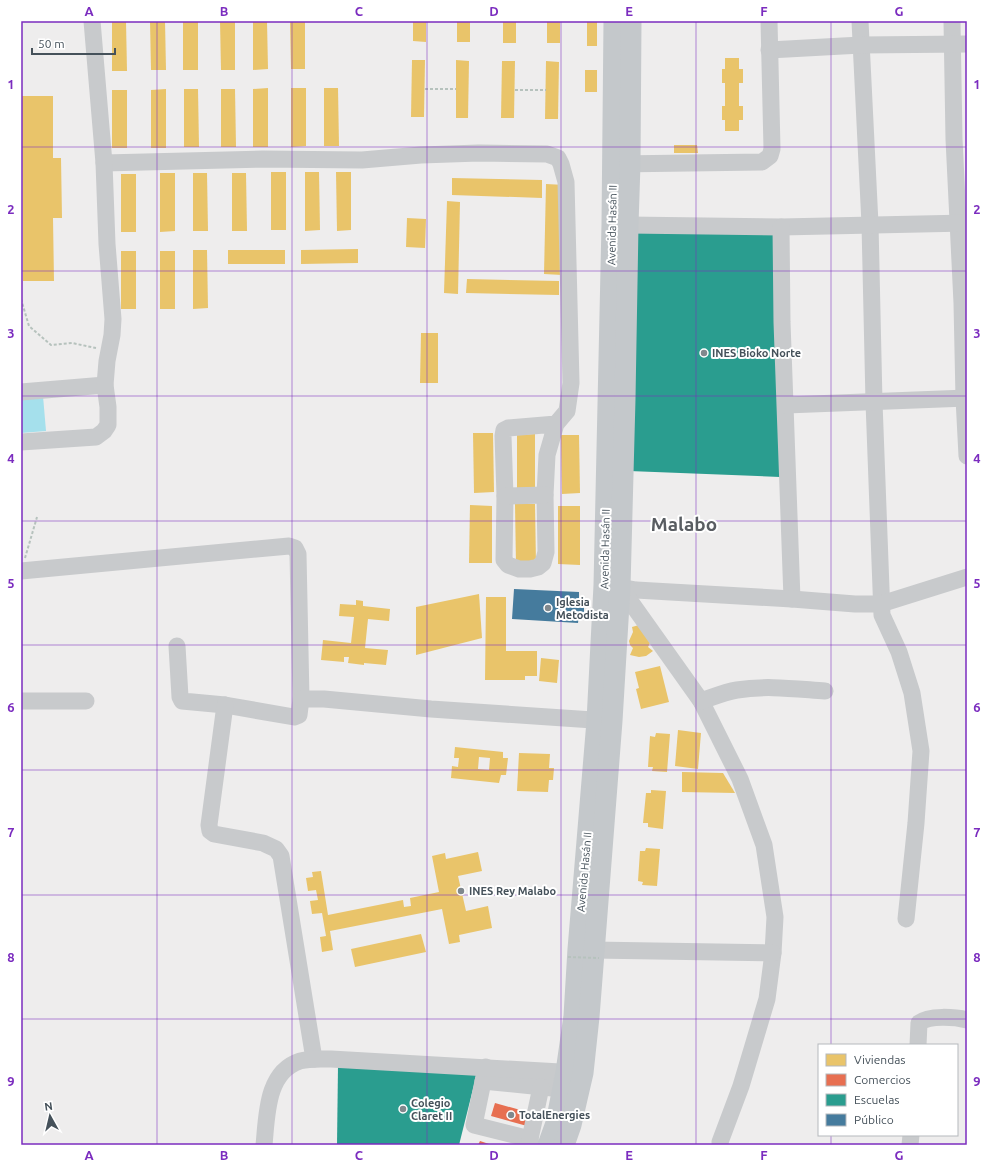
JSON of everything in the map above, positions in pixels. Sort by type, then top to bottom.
[{"type":"main road","name":"Avenida Hasán II","points":[[536,1143],[556,1123],[589,1017],[596,954],[604,721],[625,400],[628,225],[621,164],[614,21]]},
{"type":"main road","name":"Avenida Hasán II","points":[[612,586],[612,232],[621,164],[631,21]]},
{"type":"main road","name":"Avenida Hasán II","points":[[564,1145],[571,1125],[570,1078],[578,948],[604,721]]},
{"type":"street","points":[[21,442],[96,437],[108,426],[108,407],[105,385],[112,335],[112,306],[107,244],[104,162],[92,21]]},
{"type":"street","points":[[621,164],[762,162],[770,156],[772,149],[768,21]]},
{"type":"street","points":[[860,21],[870,224],[874,402],[882,616],[899,652],[912,693],[922,751],[906,919]]},
{"type":"street","points":[[952,21],[960,44],[954,139],[963,223],[962,303],[967,456]]},
{"type":"street","points":[[769,50],[861,45],[960,44]]},
{"type":"street","points":[[104,162],[263,159],[362,160],[421,155],[479,153],[547,154],[558,158],[566,182],[571,383],[567,411],[556,424],[546,456],[546,552],[543,563],[538,567],[519,569],[508,565],[504,560],[504,430],[508,428],[556,424]]},
{"type":"street","points":[[628,225],[781,226],[963,223]]},
{"type":"street","points":[[781,226],[782,322],[792,598]]},
{"type":"street","points":[[21,392],[105,385]]},
{"type":"street","points":[[786,405],[965,398]]},
{"type":"street","points":[[505,496],[545,495]]},
{"type":"street","points":[[21,571],[288,546],[296,548],[298,554],[301,699],[299,715],[294,717],[225,705],[187,703],[182,701],[180,698],[177,646]]},
{"type":"street","points":[[612,586],[636,590],[792,598],[856,604],[882,604],[967,577]]},
{"type":"street","points":[[612,586],[701,701],[740,780],[764,845],[775,917],[773,953],[767,999],[724,1144]]},
{"type":"street","points":[[701,701],[732,691],[758,688],[825,691]]},
{"type":"street","points":[[301,699],[604,721]]},
{"type":"street","points":[[21,701],[86,701]]},
{"type":"street","points":[[225,705],[222,738],[209,825],[210,831],[214,834],[263,843],[276,849],[280,856],[314,1059]]},
{"type":"street","points":[[596,954],[773,953]]},
{"type":"street","points":[[918,1044],[919,1023],[924,1019],[932,1017],[967,1020]]},
{"type":"street","points":[[264,1145],[269,1098],[273,1087],[280,1076],[288,1068],[300,1061],[331,1059],[484,1074],[570,1078]]},
{"type":"street","points":[[484,1074],[541,1087],[570,1078]]},
{"type":"street","points":[[484,1074],[474,1125],[536,1143],[541,1087]]},
{"type":"path","points":[[425,88],[456,89]]},
{"type":"path","points":[[515,90],[546,90]]},
{"type":"path","points":[[21,299],[29,326],[51,345],[72,343],[109,350]]},
{"type":"path","points":[[21,571],[37,517]]},
{"type":"path","points":[[568,957],[596,954]]},
{"type":"water","points":[[43,396],[46,431],[21,433],[21,398]]},
{"type":"building: Viviendas","points":[[112,21],[126,21],[127,71],[112,71]]},
{"type":"building: Viviendas","points":[[150,21],[165,21],[166,70],[151,70]]},
{"type":"building: Viviendas","points":[[183,21],[198,21],[198,70],[183,70]]},
{"type":"building: Viviendas","points":[[220,21],[235,21],[235,70],[221,70]]},
{"type":"building: Viviendas","points":[[253,21],[267,21],[268,69],[253,70]]},
{"type":"building: Viviendas","points":[[290,21],[305,21],[305,69],[291,69]]},
{"type":"building: Viviendas","points":[[413,21],[426,21],[426,42],[413,41]]},
{"type":"building: Viviendas","points":[[457,21],[470,21],[470,42],[457,42]]},
{"type":"building: Viviendas","points":[[503,21],[516,21],[516,43],[503,43]]},
{"type":"building: Viviendas","points":[[547,21],[560,21],[560,43],[547,43]]},
{"type":"building: Viviendas","points":[[587,21],[597,21],[597,46],[587,46]]},
{"type":"building: Viviendas","points":[[725,58],[739,58],[739,69],[743,69],[743,83],[739,83],[739,106],[743,106],[743,120],[739,120],[739,131],[725,131],[725,120],[722,120],[722,106],[725,106],[725,83],[722,83],[722,69],[725,69]]},
{"type":"building: Viviendas","points":[[412,60],[425,60],[424,117],[411,117]]},
{"type":"building: Viviendas","points":[[456,60],[469,61],[468,118],[456,118]]},
{"type":"building: Viviendas","points":[[502,61],[515,61],[514,118],[501,118]]},
{"type":"building: Viviendas","points":[[546,61],[559,62],[558,119],[545,119]]},
{"type":"building: Viviendas","points":[[585,70],[597,70],[597,92],[585,92]]},
{"type":"building: Viviendas","points":[[268,88],[268,147],[253,147],[253,89]]},
{"type":"building: Viviendas","points":[[291,88],[306,88],[306,146],[291,147]]},
{"type":"building: Viviendas","points":[[324,88],[338,88],[339,146],[324,146]]},
{"type":"building: Viviendas","points":[[166,89],[166,148],[151,148],[151,90]]},
{"type":"building: Viviendas","points":[[184,89],[198,89],[199,147],[184,147]]},
{"type":"building: Viviendas","points":[[221,89],[235,89],[236,147],[221,147]]},
{"type":"building: Viviendas","points":[[112,90],[127,90],[127,148],[112,148]]},
{"type":"building: Viviendas","points":[[22,96],[53,96],[53,158],[61,158],[62,218],[53,218],[54,281],[23,281]]},
{"type":"building: Viviendas","points":[[674,145],[697,145],[698,153],[674,153]]},
{"type":"building: Viviendas","points":[[271,172],[286,172],[286,230],[271,230]]},
{"type":"building: Viviendas","points":[[305,172],[319,172],[320,230],[305,231]]},
{"type":"building: Viviendas","points":[[336,172],[351,172],[351,230],[337,231]]},
{"type":"building: Viviendas","points":[[160,173],[175,173],[175,231],[160,232]]},
{"type":"building: Viviendas","points":[[193,173],[207,173],[208,231],[193,231]]},
{"type":"building: Viviendas","points":[[232,173],[246,173],[247,231],[232,231]]},
{"type":"building: Viviendas","points":[[121,174],[136,174],[136,232],[121,232]]},
{"type":"building: Viviendas","points":[[452,178],[542,180],[542,198],[452,195]]},
{"type":"building: Viviendas","points":[[546,184],[565,185],[562,275],[544,274]]},
{"type":"building: Viviendas","points":[[447,201],[460,202],[458,294],[444,293]]},
{"type":"building: Viviendas","points":[[407,218],[426,219],[425,248],[406,247]]},
{"type":"building: Viviendas","points":[[358,249],[358,263],[301,264],[301,250]]},
{"type":"building: Viviendas","points":[[193,250],[207,250],[208,308],[193,309]]},
{"type":"building: Viviendas","points":[[228,250],[285,250],[285,264],[228,264]]},
{"type":"building: Viviendas","points":[[121,251],[136,251],[136,309],[121,309]]},
{"type":"building: Viviendas","points":[[160,251],[175,251],[175,309],[160,309]]},
{"type":"building: Viviendas","points":[[467,279],[559,281],[559,295],[466,293]]},
{"type":"building: Viviendas","points":[[421,333],[438,333],[438,383],[420,383]]},
{"type":"building: Viviendas","points":[[473,433],[493,433],[494,492],[474,493]]},
{"type":"building: Viviendas","points":[[535,434],[535,491],[517,492],[517,435]]},
{"type":"building: Viviendas","points":[[561,435],[579,435],[580,493],[562,494]]},
{"type":"building: Viviendas","points":[[515,504],[535,504],[536,565],[516,565]]},
{"type":"building: Viviendas","points":[[470,505],[492,506],[492,563],[469,563]]},
{"type":"building: Viviendas","points":[[558,506],[580,506],[580,565],[558,564]]},
{"type":"building: Viviendas","points":[[479,594],[482,638],[416,655],[416,607]]},
{"type":"building: Viviendas","points":[[486,597],[506,597],[506,651],[537,651],[537,676],[525,676],[525,680],[485,680]]},
{"type":"building: Viviendas","points":[[356,600],[363,601],[363,606],[390,609],[389,621],[368,619],[365,648],[388,650],[386,665],[348,663],[349,657],[344,657],[344,662],[321,660],[323,640],[351,643],[354,617],[339,616],[340,604],[356,605]]},
{"type":"building: Viviendas","points":[[639,625],[650,643],[648,647],[653,651],[646,656],[639,657],[630,655],[633,648],[629,641],[633,632],[632,627]]},
{"type":"building: Viviendas","points":[[541,658],[559,660],[557,683],[539,681]]},
{"type":"building: Viviendas","points":[[660,666],[669,702],[641,709],[636,689],[639,688],[635,672]]},
{"type":"building: Viviendas","points":[[678,730],[701,733],[698,769],[675,766]]},
{"type":"building: Viviendas","points":[[656,733],[670,734],[667,772],[652,771],[653,767],[648,767],[650,736],[655,737]]},
{"type":"building: Viviendas","points":[[455,747],[503,752],[503,758],[508,758],[506,775],[501,775],[499,783],[451,778],[452,766],[458,767],[459,758],[454,758]],"holes":[[[479,757],[490,758],[489,770],[478,769]]]},
{"type":"building: Viviendas","points":[[519,753],[550,754],[549,768],[554,768],[553,780],[549,780],[548,792],[517,791]]},
{"type":"building: Viviendas","points":[[682,772],[723,773],[735,793],[682,792]]},
{"type":"building: Viviendas","points":[[651,790],[666,791],[663,829],[648,827],[648,823],[643,823],[646,793],[651,793]]},
{"type":"building: Viviendas","points":[[646,848],[660,849],[657,886],[642,885],[643,882],[638,881],[640,851],[645,851]]},
{"type":"building: Viviendas","points":[[478,852],[482,871],[458,876],[466,911],[488,906],[492,928],[459,935],[460,942],[449,944],[442,909],[330,931],[333,950],[322,952],[320,937],[326,936],[322,913],[312,914],[310,901],[318,900],[316,890],[308,891],[306,878],[313,877],[312,872],[321,871],[328,915],[403,900],[404,907],[411,906],[410,898],[439,892],[432,856],[445,853],[446,859]]},
{"type":"building: Viviendas","points":[[421,934],[426,952],[355,967],[351,949]]},
{"type":"building: Comercios","points":[[495,1103],[531,1113],[527,1126],[491,1116]]},
{"type":"building: Comercios","points":[[480,1141],[492,1145],[478,1145]]},
{"type":"building: Escuelas","name":"INES Bioko Norte","points":[[633,230],[774,234],[780,477],[629,471]]},
{"type":"building: Escuelas","name":"Colegio Claret II","points":[[338,1066],[477,1073],[459,1145],[337,1145]]},
{"type":"building: Público","name":"Iglesia Metodista","points":[[514,589],[579,592],[579,601],[584,602],[584,614],[579,614],[578,623],[512,619]]},
{"type":"place","name":"INES Bioko Norte","points":[[704,353]]},
{"type":"place","name":"Iglesia Metodista","points":[[548,608]]},
{"type":"place","name":"INES Rey Malabo","points":[[461,891]]},
{"type":"place","name":"Colegio Claret II","points":[[403,1109]]},
{"type":"place","name":"TotalEnergies","points":[[511,1115]]},
{"type":"district","name":"Malabo","points":[[684,524]]}]
